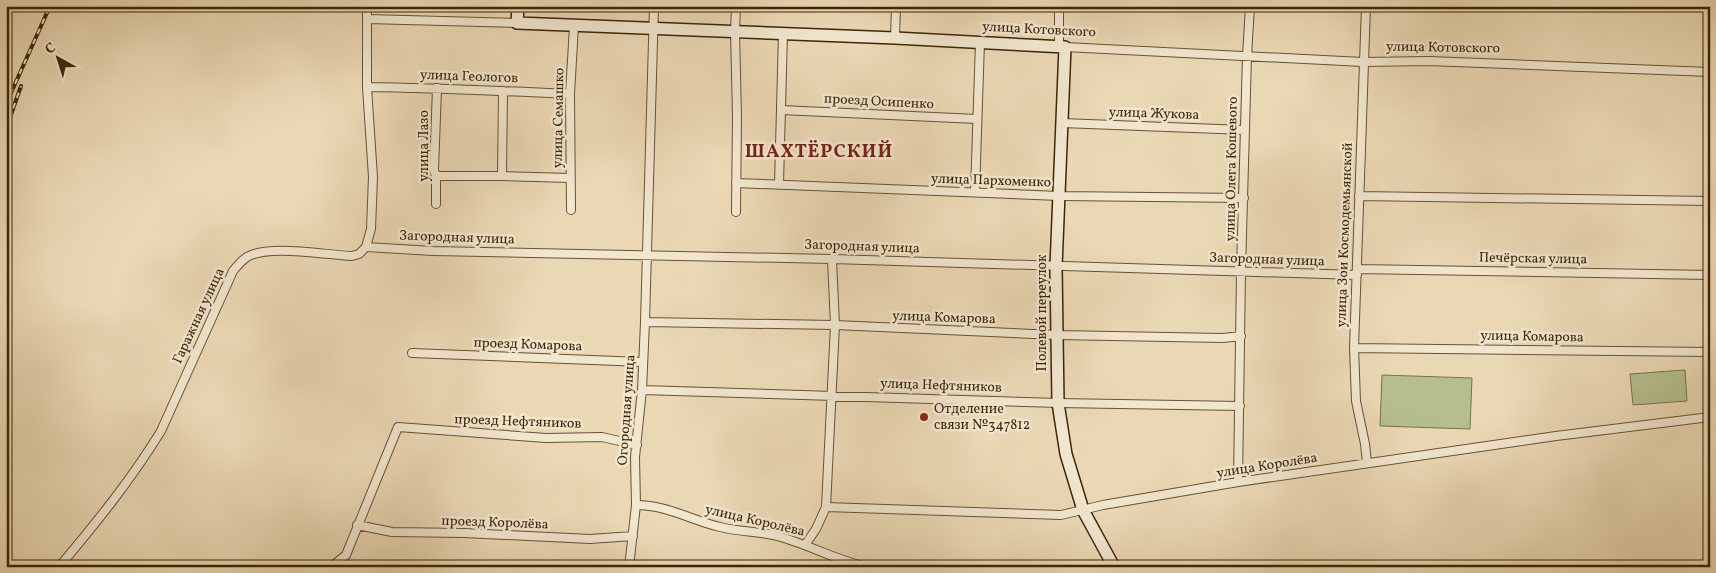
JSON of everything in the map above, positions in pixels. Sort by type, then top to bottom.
[{"type":"street","points":[[366,247],[371,229],[373,177],[367,87],[367,6]]},
{"type":"street","points":[[517,23],[518,6]]},
{"type":"street","points":[[653,30],[654,6]]},
{"type":"street","points":[[736,6],[736,212]]},
{"type":"street","points":[[895,38],[896,6]]},
{"type":"street","name":"Полевой переулок","points":[[1059,6],[1062,47],[1062,123],[1056,267],[1058,403],[1066,454],[1083,510],[1114,567]]},
{"type":"street","name":"улица Олега Кошевого","points":[[1238,482],[1241,271],[1250,6]]},
{"type":"street","name":"улица Зои Космодемьянской","points":[[1366,6],[1354,348],[1356,401],[1365,444],[1366,463]]},
{"type":"street","name":"улица Котовского","points":[[367,19],[783,33],[1363,62],[1429,61],[1710,72]]},
{"type":"street","name":"улица Семашко","points":[[571,210],[570,94],[574,26]]},
{"type":"street","name":"Огородная улица","points":[[629,567],[636,506],[637,444],[642,390],[653,30]]},
{"type":"street","points":[[779,184],[783,33]]},
{"type":"street","points":[[975,192],[980,42]]},
{"type":"street","name":"улица Геологов","points":[[367,87],[570,94]]},
{"type":"street","name":"улица Лазо","points":[[436,204],[436,176],[434,170],[437,88]]},
{"type":"street","points":[[502,176],[503,92]]},
{"type":"street","name":"проезд Осипенко","points":[[781,110],[977,119]]},
{"type":"street","name":"улица Жукова","points":[[1062,123],[1245,130]]},
{"type":"street","points":[[436,176],[570,178]]},
{"type":"street","name":"улица Пархоменко","points":[[736,183],[1059,196],[1244,198]]},
{"type":"street","points":[[1359,196],[1710,200]]},
{"type":"street","name":"Загородная улица","points":[[366,247],[433,251],[832,258],[1056,267],[1357,272]]},
{"type":"street","name":"Гаражная улица","points":[[59,567],[134,474],[161,431],[233,271],[240,263],[246,258],[265,252],[352,256],[363,251],[366,247]]},
{"type":"street","points":[[805,545],[816,529],[826,507],[835,326],[832,258]]},
{"type":"street","name":"Печёрская улица","points":[[1357,272],[1710,275]]},
{"type":"street","name":"улица Комарова","points":[[645,322],[835,326],[1057,335],[1223,338],[1241,336]]},
{"type":"street","name":"улица Комарова","points":[[1354,348],[1710,352]]},
{"type":"street","name":"проезд Комарова","points":[[412,353],[643,362]]},
{"type":"street","name":"улица Нефтяников","points":[[642,390],[1058,403],[1240,406]]},
{"type":"street","points":[[1709,417],[1710,406]]},
{"type":"street","name":"улица Королёва","points":[[826,507],[1053,515],[1238,482],[1556,436],[1709,417]]},
{"type":"street","name":"проезд Нефтяников","points":[[357,525],[398,427],[546,438],[602,437],[637,444]]},
{"type":"street","name":"улица Королёва","points":[[636,506],[650,505],[661,507],[720,527],[775,536],[805,545],[851,563],[868,567]]},
{"type":"street","points":[[331,567],[346,555],[357,525]]},
{"type":"street","name":"проезд Королёва","points":[[357,525],[392,532],[464,533],[590,539],[632,536]]},
{"type":"green space","points":[[1685,370],[1687,401],[1633,405],[1630,374]]},
{"type":"green space","points":[[1382,375],[1472,378],[1470,429],[1380,426]]},
{"type":"railway","points":[[6,104],[50,6]]},
{"type":"railway","points":[[6,129],[21,86]]},
{"type":"place","name":"Отделение связи №347812","points":[[924,417]]},
{"type":"district","name":"ШАХТЁРСКИЙ","points":[[819,152]]}]
